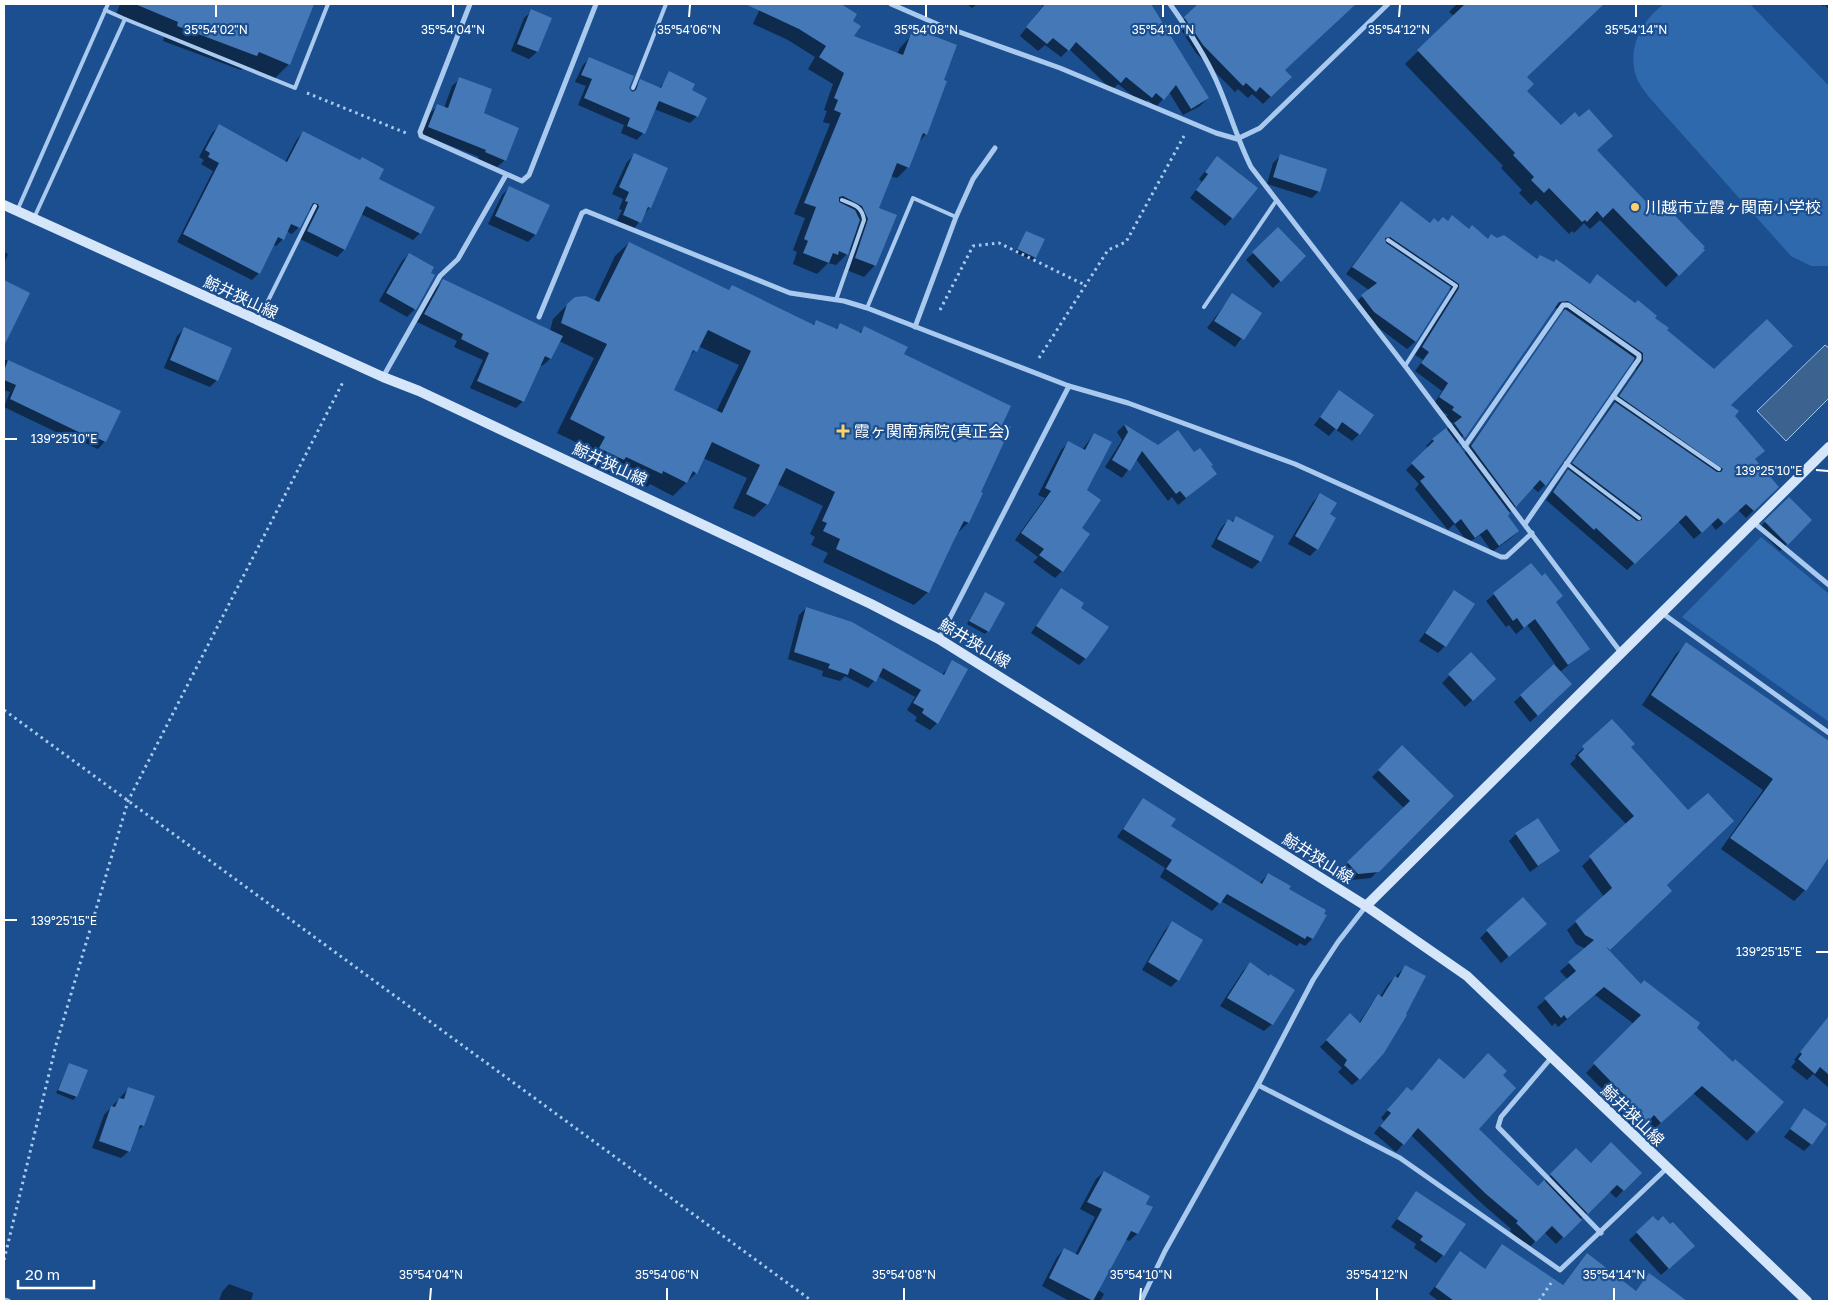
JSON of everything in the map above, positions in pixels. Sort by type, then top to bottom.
[{"type":"main road","name":"鯨井狭山線","points":[[4,205],[353,364],[428,396],[872,604],[939,638],[1366,906],[1467,976],[1807,1301]]},
{"type":"main road","points":[[1366,906],[1829,447]]},
{"type":"street","points":[[470,4],[420,132],[421,136],[522,181],[529,175],[596,4]]},
{"type":"street","points":[[891,4],[936,24],[1060,68],[1237,139],[1260,128],[1388,4]]},
{"type":"street","points":[[1173,5],[1212,71],[1226,104],[1237,139],[1251,167],[1406,366],[1622,654]]},
{"type":"street","points":[[915,327],[956,217],[973,179],[995,148]]},
{"type":"street","points":[[383,377],[440,276],[458,259],[506,175]]},
{"type":"street","points":[[539,316],[582,213],[586,211],[790,293],[836,300],[867,308],[1069,386],[1128,403],[1295,464],[1501,556],[1506,557],[1532,533]]},
{"type":"street","points":[[1465,446],[1563,305],[1568,305],[1639,355],[1639,359],[1524,524]]},
{"type":"street","points":[[939,638],[1069,386]]},
{"type":"street","points":[[1753,522],[1829,585]]},
{"type":"street","points":[[1661,613],[1829,733]]},
{"type":"street","points":[[1141,1301],[1165,1251],[1258,1085],[1312,980],[1366,906]]},
{"type":"street","points":[[1551,1058],[1501,1117],[1498,1127],[1601,1233]]},
{"type":"street","points":[[1258,1085],[1400,1158],[1560,1270],[1601,1233],[1667,1168]]},
{"type":"street","points":[[4,1300],[8,1301]]},
{"type":"lane","points":[[18,211],[108,4]]},
{"type":"lane","points":[[105,10],[295,88],[328,4]]},
{"type":"lane","points":[[632,88],[666,4]]},
{"type":"lane","points":[[34,218],[125,19]]},
{"type":"lane","points":[[867,308],[913,198],[956,217]]},
{"type":"lane","points":[[836,300],[864,220],[863,212],[859,207],[842,200]]},
{"type":"lane","points":[[1204,307],[1276,201]]},
{"type":"lane","points":[[258,321],[315,206]]},
{"type":"lane","points":[[1388,240],[1456,286],[1406,366]]},
{"type":"lane","points":[[1613,396],[1719,469]]},
{"type":"lane","points":[[1566,463],[1639,518]]},
{"type":"path","points":[[295,88],[412,136],[421,136]]},
{"type":"path","points":[[1031,372],[1108,250],[1126,242],[1192,122]]},
{"type":"path","points":[[915,327],[940,311],[973,246],[999,243],[1085,285]]},
{"type":"path","points":[[4,1260],[56,1045],[128,801],[353,364]]},
{"type":"path","points":[[4,710],[812,1301]]},
{"type":"path","points":[[1539,1301],[1560,1270]]},
{"type":"shaded area","points":[[1664,4],[1750,4],[1829,86],[1829,266],[1811,266],[1791,256],[1648,96],[1640,84],[1634,66],[1633,55],[1635,45],[1643,26]]},
{"type":"shaded area","points":[[1825,345],[1829,348],[1829,398],[1786,441],[1757,411]]},
{"type":"shaded area","points":[[1761,537],[1829,594],[1829,722],[1682,617]]},
{"type":"building","points":[[135,4],[314,4],[290,65],[259,52],[257,56],[177,26],[178,22]]},
{"type":"building","points":[[745,4],[841,4],[857,14],[853,21],[861,26],[854,36],[903,55],[913,28],[957,45],[944,80],[947,81],[927,135],[923,133],[909,168],[897,163],[879,208],[897,215],[876,266],[855,258],[868,219],[862,206],[843,196],[839,197],[839,202],[855,210],[860,220],[848,255],[839,251],[838,255],[833,253],[829,263],[803,253],[808,241],[804,239],[816,207],[804,203],[841,113],[834,110],[838,100],[834,98],[844,73],[819,57],[826,46],[799,29]]},
{"type":"building","points":[[1045,4],[1151,4],[1209,98],[1191,109],[1176,85],[1164,100],[1156,93],[1152,98],[1126,77],[1121,83],[1076,42],[1069,51],[1053,38],[1047,44],[1026,27]]},
{"type":"building","points":[[1198,4],[1356,4],[1285,70],[1292,77],[1271,97],[1260,87],[1256,92],[1246,83],[1243,86],[1203,45],[1184,17]]},
{"type":"building","points":[[1465,4],[1604,4],[1527,77],[1534,84],[1527,91],[1561,125],[1575,112],[1579,117],[1589,109],[1613,136],[1597,150],[1650,206],[1655,201],[1657,203],[1660,200],[1705,247],[1703,248],[1705,250],[1679,276],[1613,208],[1603,218],[1597,211],[1587,222],[1585,220],[1582,222],[1549,188],[1544,193],[1531,180],[1534,177],[1513,155],[1515,153],[1417,50]]},
{"type":"building","points":[[531,9],[552,18],[538,52],[517,44]]},
{"type":"building","points":[[589,57],[634,76],[629,88],[632,92],[636,90],[640,79],[661,88],[669,71],[695,84],[692,90],[707,98],[698,117],[659,101],[645,134],[627,126],[630,118],[584,98],[592,79],[581,75]]},
{"type":"building","points":[[459,77],[492,89],[484,113],[519,128],[506,161],[485,152],[486,150],[428,127],[437,104],[448,108]]},
{"type":"building","points":[[219,124],[287,162],[303,131],[360,160],[362,157],[384,169],[379,179],[435,207],[421,234],[366,206],[345,250],[307,231],[319,207],[318,204],[313,203],[300,228],[291,224],[284,240],[278,237],[260,274],[183,234],[219,163],[208,157],[210,153],[205,150]]},
{"type":"building","points":[[634,153],[668,168],[651,208],[648,207],[641,223],[623,215],[628,202],[625,201],[629,192],[619,187]]},
{"type":"building","points":[[1280,154],[1327,169],[1320,192],[1273,177]]},
{"type":"building","points":[[1217,156],[1258,188],[1233,219],[1196,190],[1208,174],[1205,172]]},
{"type":"building","points":[[509,186],[550,205],[536,235],[495,216]]},
{"type":"building","points":[[1401,201],[1430,223],[1434,218],[1438,222],[1443,217],[1448,221],[1452,215],[1469,229],[1472,225],[1488,239],[1491,234],[1497,238],[1504,235],[1537,259],[1540,255],[1554,262],[1556,259],[1590,284],[1597,274],[1635,303],[1638,300],[1657,316],[1655,318],[1669,328],[1667,330],[1714,369],[1767,319],[1793,346],[1731,405],[1739,411],[1735,416],[1765,451],[1755,459],[1779,487],[1754,511],[1746,504],[1724,524],[1718,518],[1702,533],[1686,515],[1635,564],[1596,528],[1594,530],[1553,492],[1568,469],[1637,521],[1642,520],[1641,515],[1572,463],[1615,402],[1717,472],[1721,472],[1723,469],[1619,396],[1643,361],[1643,353],[1568,301],[1559,302],[1465,438],[1454,423],[1462,417],[1452,410],[1454,407],[1439,397],[1448,383],[1421,363],[1429,352],[1422,347],[1459,288],[1459,284],[1390,237],[1385,238],[1386,243],[1451,287],[1416,342],[1374,312],[1361,295],[1377,283],[1352,267]]},
{"type":"building","points":[[1278,227],[1306,256],[1281,282],[1252,252]]},
{"type":"building","points":[[1026,231],[1045,239],[1036,258],[1017,249]]},
{"type":"building","name":"霞ヶ関南病院(真正会)","points":[[629,242],[729,290],[732,285],[814,325],[816,320],[837,329],[840,323],[861,333],[864,326],[908,347],[904,354],[1011,406],[1003,423],[1011,427],[981,492],[983,493],[969,523],[964,521],[929,593],[836,549],[840,539],[823,531],[827,523],[822,521],[835,492],[786,468],[768,505],[746,494],[760,465],[712,442],[697,474],[693,471],[687,483],[663,471],[662,474],[626,457],[624,460],[599,448],[605,437],[570,419],[607,344],[561,323],[567,304],[575,297],[586,296],[599,302]],"holes":[[[708,330],[751,351],[722,413],[674,390],[693,350],[697,352]]]},
{"type":"building","points":[[409,253],[434,267],[431,273],[435,275],[416,310],[386,293]]},
{"type":"building","points":[[443,279],[563,336],[551,359],[545,356],[524,402],[477,381],[489,353],[461,339],[463,334],[424,314]]},
{"type":"building","points":[[4,280],[30,293],[4,346]]},
{"type":"building","points":[[1232,293],[1262,313],[1244,340],[1214,321]]},
{"type":"building","points":[[1565,309],[1635,358],[1546,486],[1540,480],[1516,507],[1471,446]]},
{"type":"building","points":[[184,327],[232,348],[218,381],[170,360]]},
{"type":"building","points":[[8,360],[121,411],[106,442],[92,436],[91,438],[10,399],[16,385],[4,380],[4,371]]},
{"type":"building","points":[[1339,390],[1374,415],[1360,435],[1342,422],[1337,430],[1320,417]]},
{"type":"building","points":[[1124,424],[1158,445],[1178,430],[1194,452],[1200,448],[1213,465],[1211,466],[1217,474],[1186,498],[1180,491],[1176,494],[1142,451],[1130,471],[1112,460],[1128,432]]},
{"type":"building","points":[[1446,428],[1510,513],[1508,516],[1519,531],[1499,546],[1487,529],[1475,538],[1461,519],[1455,524],[1420,481],[1425,477],[1411,463],[1434,441],[1432,439]]},
{"type":"building","points":[[1094,433],[1112,442],[1087,490],[1101,500],[1082,528],[1090,534],[1063,572],[1039,555],[1044,549],[1021,533],[1051,491],[1045,488],[1068,441],[1085,450]]},
{"type":"building","points":[[1320,493],[1337,503],[1330,514],[1336,518],[1318,550],[1295,536]]},
{"type":"building","points":[[1789,497],[1812,520],[1788,545],[1764,521]]},
{"type":"building","points":[[1236,516],[1274,536],[1261,562],[1217,539],[1228,519],[1233,522]]},
{"type":"building","points":[[1531,563],[1542,576],[1545,573],[1563,596],[1556,602],[1590,649],[1568,665],[1535,619],[1524,628],[1517,618],[1513,621],[1493,593]]},
{"type":"building","points":[[1061,588],[1084,603],[1081,608],[1109,627],[1086,659],[1036,626]]},
{"type":"building","points":[[1454,590],[1475,604],[1446,647],[1425,633]]},
{"type":"building","points":[[985,592],[1005,603],[989,632],[969,621]]},
{"type":"building","points":[[806,607],[852,622],[944,675],[952,660],[968,669],[938,724],[922,713],[924,709],[913,703],[921,690],[883,668],[876,682],[850,668],[848,675],[828,668],[830,664],[794,652]]},
{"type":"building","points":[[1686,642],[1829,741],[1829,857],[1806,891],[1730,838],[1773,779],[1651,695]]},
{"type":"building","points":[[1471,652],[1496,679],[1473,701],[1448,674]]},
{"type":"building","points":[[1554,664],[1572,684],[1538,716],[1520,695]]},
{"type":"building","points":[[1612,719],[1635,744],[1631,747],[1688,810],[1708,793],[1734,821],[1667,885],[1672,891],[1610,950],[1606,947],[1641,984],[1644,980],[1700,1023],[1697,1028],[1733,1062],[1735,1059],[1784,1102],[1757,1133],[1702,1086],[1661,1123],[1654,1115],[1646,1124],[1626,1103],[1629,1100],[1593,1063],[1641,1015],[1604,987],[1567,1019],[1564,1015],[1561,1018],[1544,998],[1576,971],[1568,962],[1594,940],[1585,935],[1575,921],[1612,888],[1589,856],[1634,816],[1578,755],[1584,749],[1582,746]]},
{"type":"building","points":[[1402,745],[1454,796],[1379,872],[1358,874],[1347,862],[1410,801],[1378,770]]},
{"type":"building","points":[[1143,798],[1176,819],[1171,826],[1262,884],[1268,873],[1291,886],[1289,889],[1326,910],[1324,914],[1327,915],[1313,939],[1307,936],[1305,939],[1227,894],[1220,904],[1166,869],[1172,860],[1123,829]]},
{"type":"building","points":[[1538,818],[1560,851],[1538,866],[1515,833]]},
{"type":"building","points":[[1523,897],[1547,924],[1509,957],[1486,930]]},
{"type":"building","points":[[1172,921],[1203,940],[1179,981],[1148,962]]},
{"type":"building","points":[[1250,962],[1269,976],[1270,974],[1295,990],[1273,1025],[1227,998]]},
{"type":"building","points":[[1405,965],[1426,976],[1407,1015],[1384,1053],[1360,1080],[1344,1065],[1347,1060],[1326,1040],[1350,1013],[1360,1023],[1378,994],[1382,997],[1395,976],[1398,978]]},
{"type":"building","points":[[1829,1016],[1829,1075],[1820,1067],[1815,1074],[1798,1059],[1802,1054],[1800,1052]]},
{"type":"building","points":[[1488,1053],[1507,1071],[1503,1075],[1516,1088],[1479,1129],[1538,1186],[1544,1180],[1582,1220],[1564,1238],[1552,1226],[1536,1242],[1516,1223],[1518,1221],[1486,1194],[1418,1128],[1404,1145],[1380,1126],[1391,1113],[1387,1110],[1407,1087],[1412,1091],[1439,1058],[1464,1079]]},
{"type":"building","points":[[69,1063],[88,1070],[77,1097],[58,1090]]},
{"type":"building","points":[[128,1087],[155,1096],[144,1126],[140,1125],[130,1152],[99,1141],[111,1106],[115,1107],[119,1098],[124,1099]]},
{"type":"building","points":[[1804,1108],[1827,1124],[1812,1145],[1790,1129]]},
{"type":"building","points":[[1611,1142],[1642,1173],[1624,1191],[1617,1185],[1588,1214],[1550,1174],[1576,1148],[1591,1163]]},
{"type":"building","points":[[1104,1171],[1150,1196],[1146,1204],[1153,1207],[1138,1234],[1131,1231],[1093,1301],[1049,1278],[1064,1248],[1078,1255],[1102,1209],[1087,1202]]},
{"type":"building","points":[[1416,1191],[1466,1224],[1444,1256],[1420,1240],[1423,1236],[1397,1219]]},
{"type":"building","points":[[1653,1216],[1658,1221],[1663,1216],[1670,1224],[1673,1222],[1695,1246],[1669,1269],[1636,1232]]},
{"type":"building","points":[[1502,1244],[1563,1285],[1587,1253],[1636,1291],[1649,1273],[1687,1301],[1454,1301],[1435,1287],[1460,1251],[1485,1269]]},
{"type":"place","name":"川越市立霞ヶ関南小学校","points":[[1635,207]]},
{"type":"place","name":"霞ヶ関南病院(真正会)","points":[[843,431]]}]
